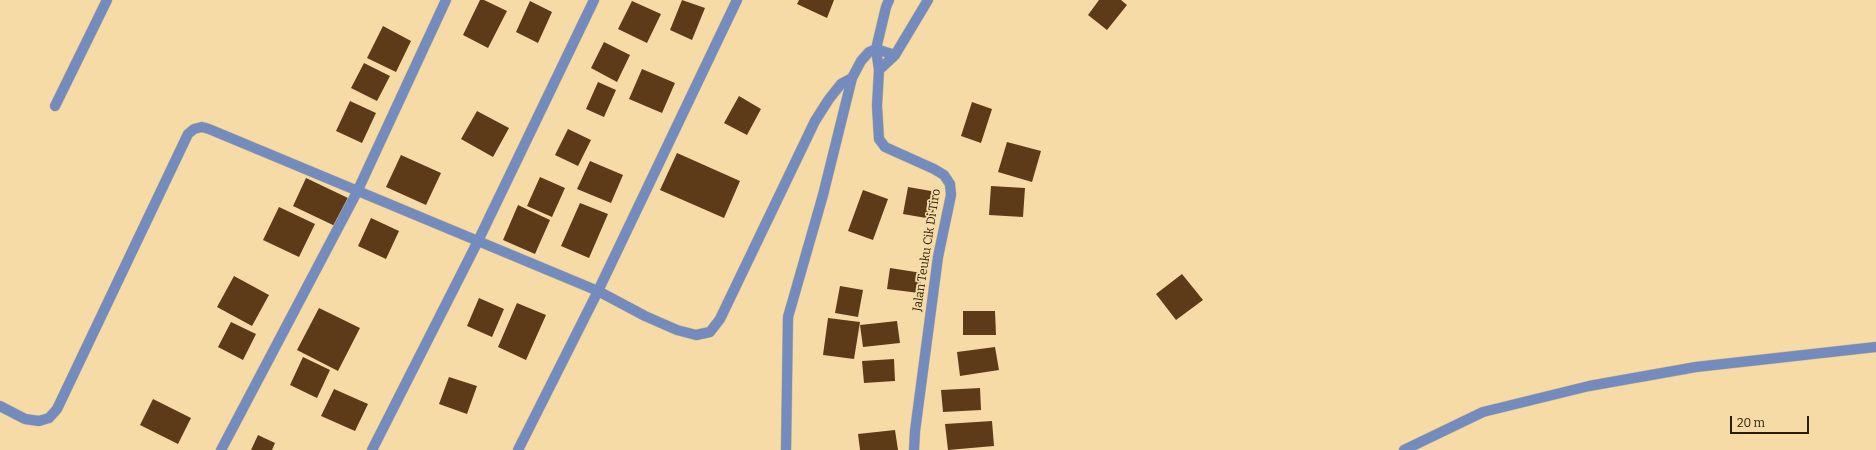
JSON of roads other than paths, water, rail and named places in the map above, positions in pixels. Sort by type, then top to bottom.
[{"type":"street","points":[[55,106],[107,0]]},
{"type":"street","points":[[221,450],[357,192],[446,0]]},
{"type":"street","points":[[372,450],[478,241],[594,0]]},
{"type":"street","points":[[518,450],[598,291],[738,0]]},
{"type":"street","name":"Jalan Teuku Cik Di Tiro","points":[[890,0],[886,7],[876,50],[879,70],[877,106],[879,139],[885,147],[944,175],[950,184],[951,195],[938,257],[915,431],[914,450]]},
{"type":"street","points":[[879,70],[895,55],[928,0]]},
{"type":"street","points":[[786,450],[788,318],[823,195],[852,78],[861,61],[869,52],[876,50],[895,55]]},
{"type":"street","points":[[0,406],[25,419],[39,421],[49,418],[57,409],[188,134],[194,129],[202,127],[598,291],[645,316],[677,330],[696,335],[710,332],[720,319],[815,122],[841,84],[852,78]]},
{"type":"street","points":[[1404,450],[1483,412],[1589,386],[1696,367],[1876,347]]}]
